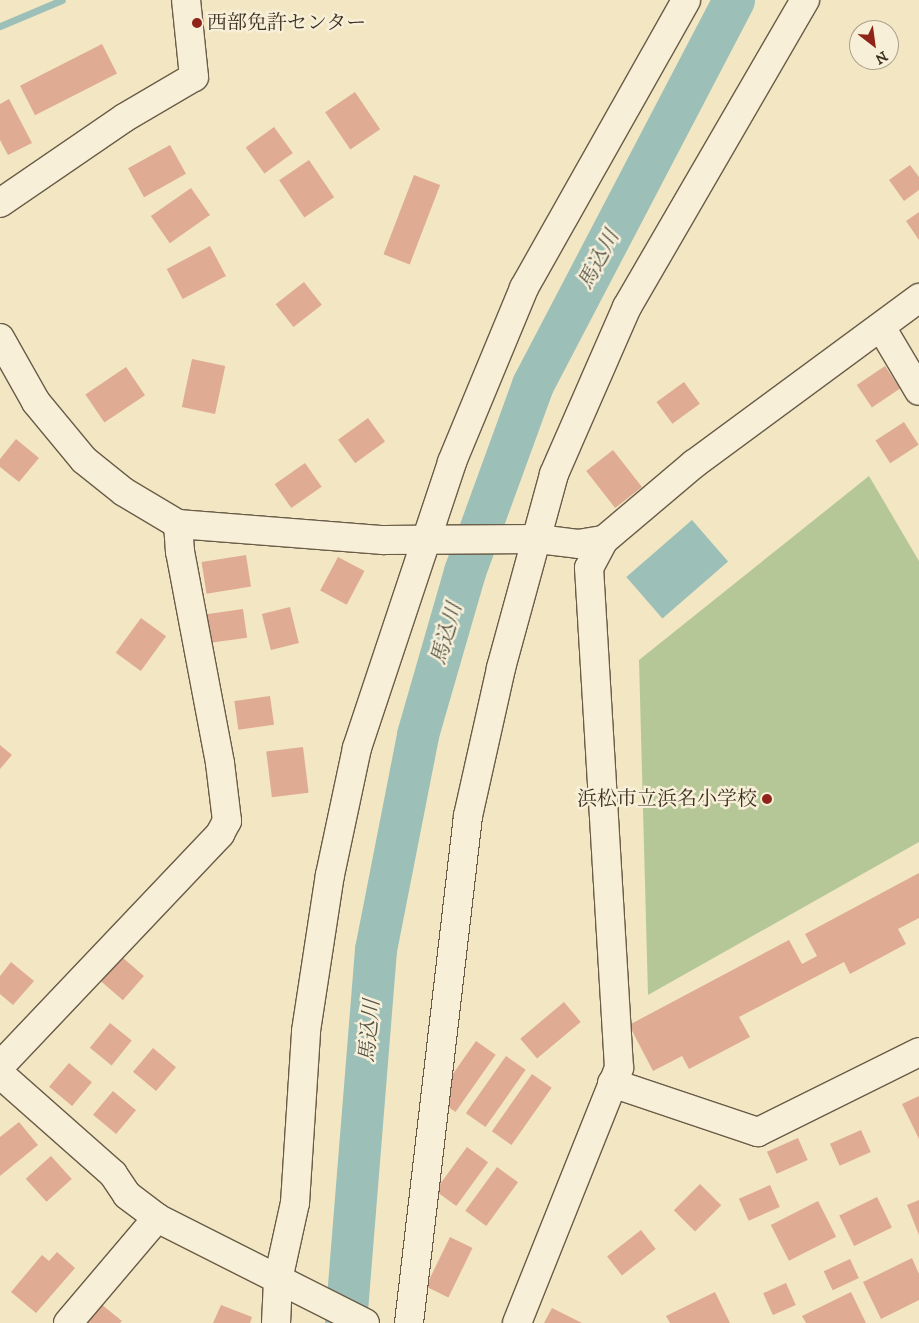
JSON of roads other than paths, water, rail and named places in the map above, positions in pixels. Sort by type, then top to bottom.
[{"type":"street","points":[[0,203],[124,118],[194,78],[186,0]]},
{"type":"street","points":[[276,1323],[284,1283],[295,1204],[306,1031],[330,875],[357,748],[452,462],[524,288],[686,0]]},
{"type":"street","points":[[409,1323],[468,816],[502,668],[554,474],[627,307],[805,0]]},
{"type":"street","points":[[517,1323],[619,1068],[589,568],[604,540],[694,464],[919,298]]},
{"type":"street","points":[[881,327],[919,391]]},
{"type":"street","points":[[0,338],[36,402],[84,460],[124,492],[164,513],[178,524],[277,534],[425,540],[538,539],[578,544],[604,540]]},
{"type":"street","points":[[0,1066],[220,834],[227,821],[220,763],[180,552],[178,524]]},
{"type":"street","points":[[612,1083],[758,1132],[919,1052]]},
{"type":"street","points":[[0,1074],[113,1174],[127,1195],[157,1218],[365,1323]]},
{"type":"street","points":[[68,1323],[157,1218]]},
{"type":"water","points":[[692,520],[728,562],[662,619],[626,577]]},
{"type":"waterway","points":[[0,26],[62,0]]},
{"type":"waterway","name":"馬込川","points":[[346,1323],[376,950],[418,735],[465,572],[533,385],[734,0]]},
{"type":"place","name":"西部免許センター","points":[[197,23]]},
{"type":"place","name":"浜松市立浜名小学校","points":[[767,799]]}]
